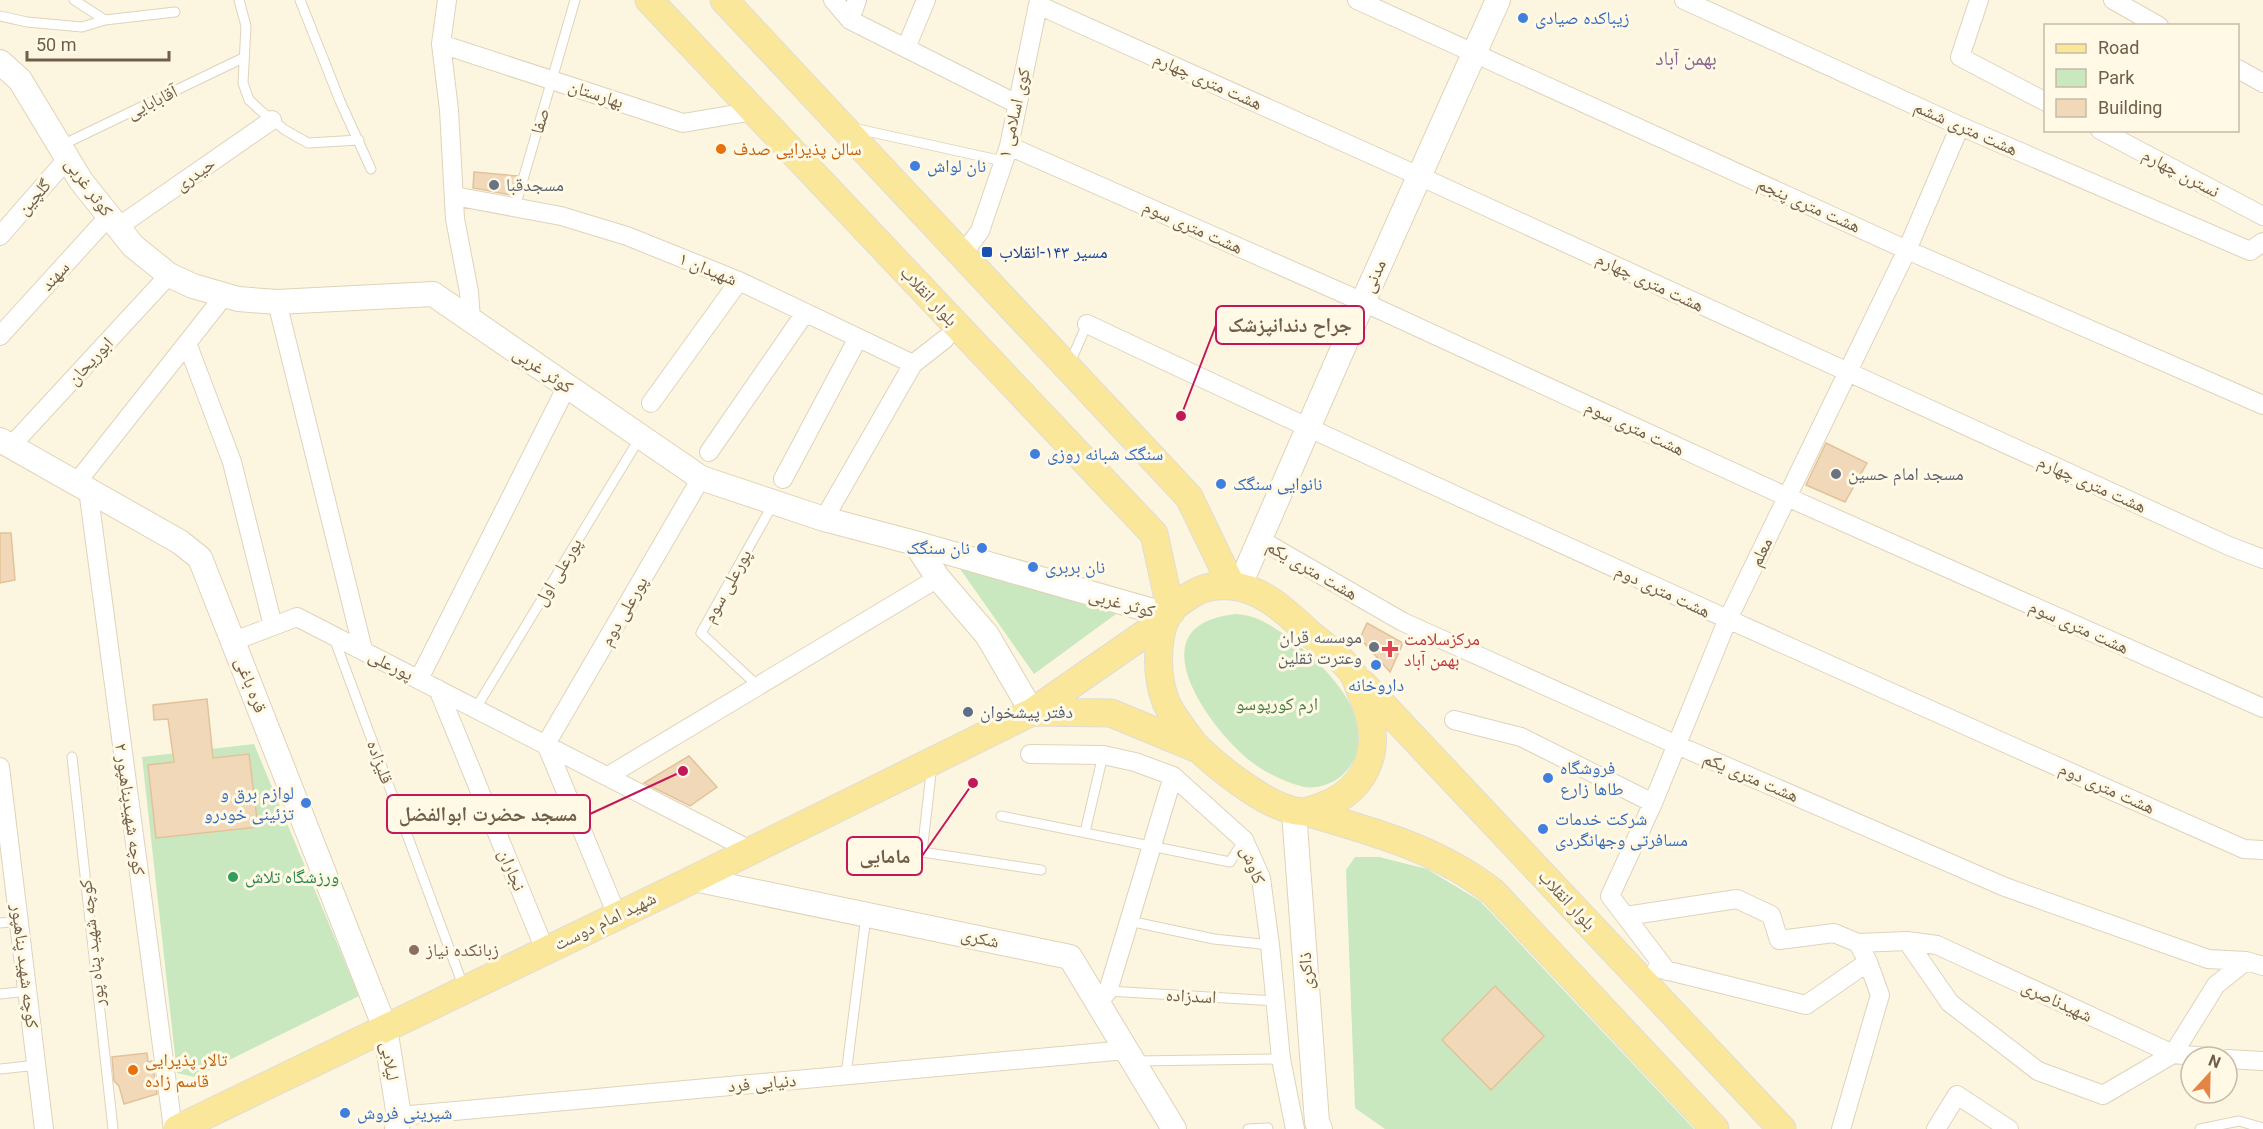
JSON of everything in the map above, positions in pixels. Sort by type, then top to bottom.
[{"type":"main road","name":"بلوار انقلاب","points":[[649,0],[1154,534],[1168,615]]},
{"type":"main road","points":[[724,0],[1189,497],[1236,586]]},
{"type":"main road","points":[[1300,812],[1338,800],[1355,787],[1368,767],[1373,743],[1369,711],[1352,672],[1271,600],[1252,590],[1236,586],[1208,587],[1186,597],[1168,615],[1160,642],[1159,670],[1167,703],[1198,748],[1227,773],[1263,798],[1300,812],[1385,836],[1444,859],[1470,874],[1493,892],[1715,1129]]},
{"type":"main road","name":"شهید امام دوست","points":[[175,1129],[694,879],[1032,712],[1168,615]]},
{"type":"main road","name":"بلوار انقلاب","points":[[1352,672],[1782,1129]]},
{"type":"main road","points":[[1032,712],[1111,713],[1198,748]]},
{"type":"street","points":[[447,0],[441,44],[449,110],[455,219],[469,292],[471,320]]},
{"type":"street","points":[[833,0],[850,20],[1017,104]]},
{"type":"street","points":[[850,20],[858,0]]},
{"type":"street","points":[[906,48],[926,0]]},
{"type":"street","name":"هشت متری پنجم","points":[[1357,0],[1907,250],[2263,405]]},
{"type":"street","name":"مدنی","points":[[1236,586],[1498,0]]},
{"type":"street","name":"هشت متری ششم","points":[[1684,0],[1960,126],[2256,247]]},
{"type":"street","points":[[1979,0],[1960,57],[2044,101]]},
{"type":"street","points":[[2113,0],[2155,24]]},
{"type":"street","name":"کوی اسلامی ۱","points":[[963,254],[980,231],[1006,153],[1039,3]]},
{"type":"street","name":"هشت متری چهارم","points":[[1039,3],[1847,373],[2229,546],[2263,559]]},
{"type":"street","name":"بهارستان","points":[[441,44],[683,123],[754,111]]},
{"type":"street","name":"کوثر غربی","points":[[0,62],[20,80],[81,182],[133,246],[169,275],[224,296],[277,302],[433,294],[701,478],[824,519],[1168,615]]},
{"type":"street","points":[[2239,70],[2263,82]]},
{"type":"street","name":"حیدری","points":[[113,221],[272,120]]},
{"type":"street","name":"معلم","points":[[1667,971],[1610,896],[1653,803],[1727,621],[1907,250],[1960,126]]},
{"type":"street","name":"نسترن چهارم","points":[[2104,132],[2263,216]]},
{"type":"street","name":"گلچین","points":[[0,236],[64,153]]},
{"type":"street","name":"هشت متری سوم","points":[[1006,153],[1363,302],[1787,498],[2263,708]]},
{"type":"street","name":"شهیدان ۱","points":[[454,196],[561,216],[627,236],[739,281],[913,364]]},
{"type":"street","name":"سهند","points":[[0,336],[113,221]]},
{"type":"street","name":"ابوریحان","points":[[5,443],[169,275]]},
{"type":"street","points":[[651,403],[739,281]]},
{"type":"street","points":[[82,485],[224,296]]},
{"type":"street","points":[[277,302],[363,650]]},
{"type":"street","points":[[709,452],[805,313]]},
{"type":"street","name":"هشت متری دوم","points":[[1087,324],[1727,621],[2244,849],[2263,850]]},
{"type":"street","points":[[783,479],[858,338]]},
{"type":"street","points":[[824,519],[913,364],[945,339]]},
{"type":"street","points":[[187,343],[232,462],[273,626]]},
{"type":"street","points":[[419,679],[567,386]]},
{"type":"street","name":"قره باغی","points":[[5,443],[180,542],[200,558],[385,1028]]},
{"type":"street","name":"پورعلی دوم","points":[[546,744],[701,478]]},
{"type":"street","name":"۲ کوچه شهیدپناهپور","points":[[82,485],[175,1129]]},
{"type":"street","name":"هشت متری یکم","points":[[1258,539],[1403,622],[1677,745],[2005,887],[2208,959],[2254,964]]},
{"type":"street","points":[[915,543],[938,578],[987,635],[1032,712]]},
{"type":"street","points":[[608,776],[938,578]]},
{"type":"street","name":"پورعلی","points":[[234,641],[297,617],[750,850]]},
{"type":"street","name":"نجاران","points":[[438,689],[545,951]]},
{"type":"street","points":[[1454,720],[1521,738],[1653,803]]},
{"type":"street","points":[[546,744],[617,915]]},
{"type":"street","name":"کاوش","points":[[1030,754],[1103,756],[1135,762],[1173,776],[1244,840],[1261,878],[1281,1059],[1295,1129]]},
{"type":"street","name":"کوچه شهید پناهپور","points":[[0,768],[4,842],[20,921],[44,1129]]},
{"type":"street","points":[[1103,998],[1130,921],[1173,776]]},
{"type":"street","name":"ذاکری","points":[[1300,812],[1317,1122],[1320,1129]]},
{"type":"street","name":"شکری","points":[[694,879],[1070,957],[1103,998],[1130,1056],[1174,1129]]},
{"type":"street","points":[[1626,916],[1737,899],[1771,915],[1779,940],[1834,933],[1858,943],[1868,962],[1880,995],[1841,1129]]},
{"type":"street","points":[[1907,941],[1950,1003],[2038,1071],[2103,1095],[2173,1054],[2216,985],[2254,964]]},
{"type":"street","name":"شهید‌ناصری","points":[[1858,943],[1907,941],[1937,945],[2173,1054],[2179,1055]]},
{"type":"street","points":[[1623,960],[1806,1005],[1868,962]]},
{"type":"street","name":"لیلابی","points":[[385,1028],[398,1123]]},
{"type":"street","name":"دنیایی فرد","points":[[398,1123],[846,1075],[1130,1056]]},
{"type":"street","points":[[2239,1060],[2263,1062]]},
{"type":"street","points":[[1936,1129],[1957,1095],[2009,1129]]},
{"type":"lane","points":[[74,0],[105,20]]},
{"type":"lane","points":[[239,0],[246,26],[243,83],[249,100],[272,120],[308,144],[359,140]]},
{"type":"lane","points":[[300,0],[340,100],[371,169]]},
{"type":"lane","name":"صفا","points":[[515,207],[575,0]]},
{"type":"lane","points":[[0,16],[27,22],[82,27],[105,20],[175,12]]},
{"type":"lane","name":"آقابابایی","points":[[64,153],[243,58]]},
{"type":"lane","points":[[842,126],[1006,153]]},
{"type":"lane","points":[[1068,366],[1087,324]]},
{"type":"lane","name":"پورعلی اول","points":[[476,708],[640,436]]},
{"type":"lane","name":"پورعلی سوم","points":[[758,686],[701,633],[774,504]]},
{"type":"lane","name":"قلیزاده","points":[[333,636],[465,989]]},
{"type":"lane","points":[[1085,832],[1103,756]]},
{"type":"lane","name":"کوچه شهید پناه پور","points":[[72,757],[113,1129]]},
{"type":"lane","points":[[933,760],[922,852],[1041,870]]},
{"type":"lane","points":[[1001,816],[1230,862],[1244,840]]},
{"type":"lane","points":[[846,1075],[866,914]]},
{"type":"lane","points":[[0,923],[20,921]]},
{"type":"lane","points":[[1130,921],[1214,939],[1270,945]]},
{"type":"lane","points":[[0,994],[29,991]]},
{"type":"lane","name":"اسدزاده","points":[[1103,998],[1275,1001]]},
{"type":"lane","points":[[1130,1056],[1281,1059]]},
{"type":"lane","points":[[0,1069],[38,1065]]},
{"type":"lane","points":[[2200,1129],[2239,1121],[2263,1128]]},
{"type":"lane","points":[[1248,1129],[1268,1128]]},
{"type":"green space","points":[[958,566],[1116,614],[1034,674]]},
{"type":"green space","name":"ارم کورپوسو","points":[[1236,614],[1262,621],[1300,646],[1335,681],[1348,701],[1357,721],[1360,741],[1354,760],[1336,780],[1322,786],[1307,787],[1282,780],[1242,754],[1210,718],[1187,674],[1184,653],[1190,635],[1206,621]]},
{"type":"green space","name":"ورزشگاه تلاش","points":[[254,744],[359,996],[195,1077],[177,1073],[142,757]]},
{"type":"green space","points":[[1355,857],[1379,857],[1427,869],[1480,901],[1694,1129],[1385,1129],[1355,1108],[1346,870]]},
{"type":"building","name":"مسجدقبا","points":[[474,172],[517,176],[511,195],[473,188]]},
{"type":"building","name":"مسجد امام حسین","points":[[1826,443],[1867,463],[1845,502],[1806,485]]},
{"type":"building","points":[[0,533],[11,533],[15,580],[0,583]]},
{"type":"building","points":[[1367,623],[1403,643],[1390,672],[1360,638]]},
{"type":"building","points":[[207,699],[213,758],[249,754],[258,827],[156,838],[148,765],[174,762],[168,719],[154,720],[153,705]]},
{"type":"building","points":[[689,756],[717,787],[690,806],[644,783]]},
{"type":"building","points":[[1495,986],[1544,1036],[1491,1090],[1442,1040]]},
{"type":"building","name":"تالار پذیرایی قاسم زاده","points":[[147,1053],[148,1062],[152,1061],[157,1094],[124,1104],[119,1086],[114,1081],[112,1057]]},
{"type":"place","name":"زیباکده صیادی","points":[[1523,18]]},
{"type":"place","name":"سالن پذیرایی صدف","points":[[721,149]]},
{"type":"place","name":"نان لواش","points":[[915,166]]},
{"type":"place","name":"مسجدقبا","points":[[494,185]]},
{"type":"place","name":"مسیر ۱۴۳-انقلاب","points":[[987,252]]},
{"type":"place","name":"جراح دندانپزشک","points":[[1181,416]]},
{"type":"place","name":"سنگک شبانه روزی","points":[[1035,454]]},
{"type":"place","name":"مسجد امام حسین","points":[[1836,474]]},
{"type":"place","name":"نانوایی سنگک","points":[[1221,484]]},
{"type":"place","name":"نان سنگک","points":[[982,548]]},
{"type":"place","name":"نان بربری","points":[[1033,567]]},
{"type":"place","name":"موسسه قران وعترت ثقلین","points":[[1374,647]]},
{"type":"place","name":"مرکزسلامت بهمن آباد","points":[[1390,649]]},
{"type":"place","name":"داروخانه","points":[[1376,665]]},
{"type":"place","name":"دفتر پیشخوان","points":[[968,712]]},
{"type":"place","name":"مسجد حضرت ابوالفضل","points":[[683,771]]},
{"type":"place","name":"فروشگاه طاها زارع","points":[[1548,778]]},
{"type":"place","name":"مامایی","points":[[973,783]]},
{"type":"place","name":"لوازم برق و تزئینی خودرو","points":[[306,803]]},
{"type":"place","name":"شرکت خدمات مسافرتی وجهانگردی","points":[[1543,829]]},
{"type":"place","name":"ورزشگاه تلاش","points":[[233,877]]},
{"type":"place","name":"زبانکده نیاز","points":[[414,950]]},
{"type":"place","name":"تالار پذیرایی قاسم زاده","points":[[133,1070]]},
{"type":"place","name":"شیرینی فروش","points":[[345,1113]]},
{"type":"district","name":"بهمن آباد","points":[[1686,58]]}]
